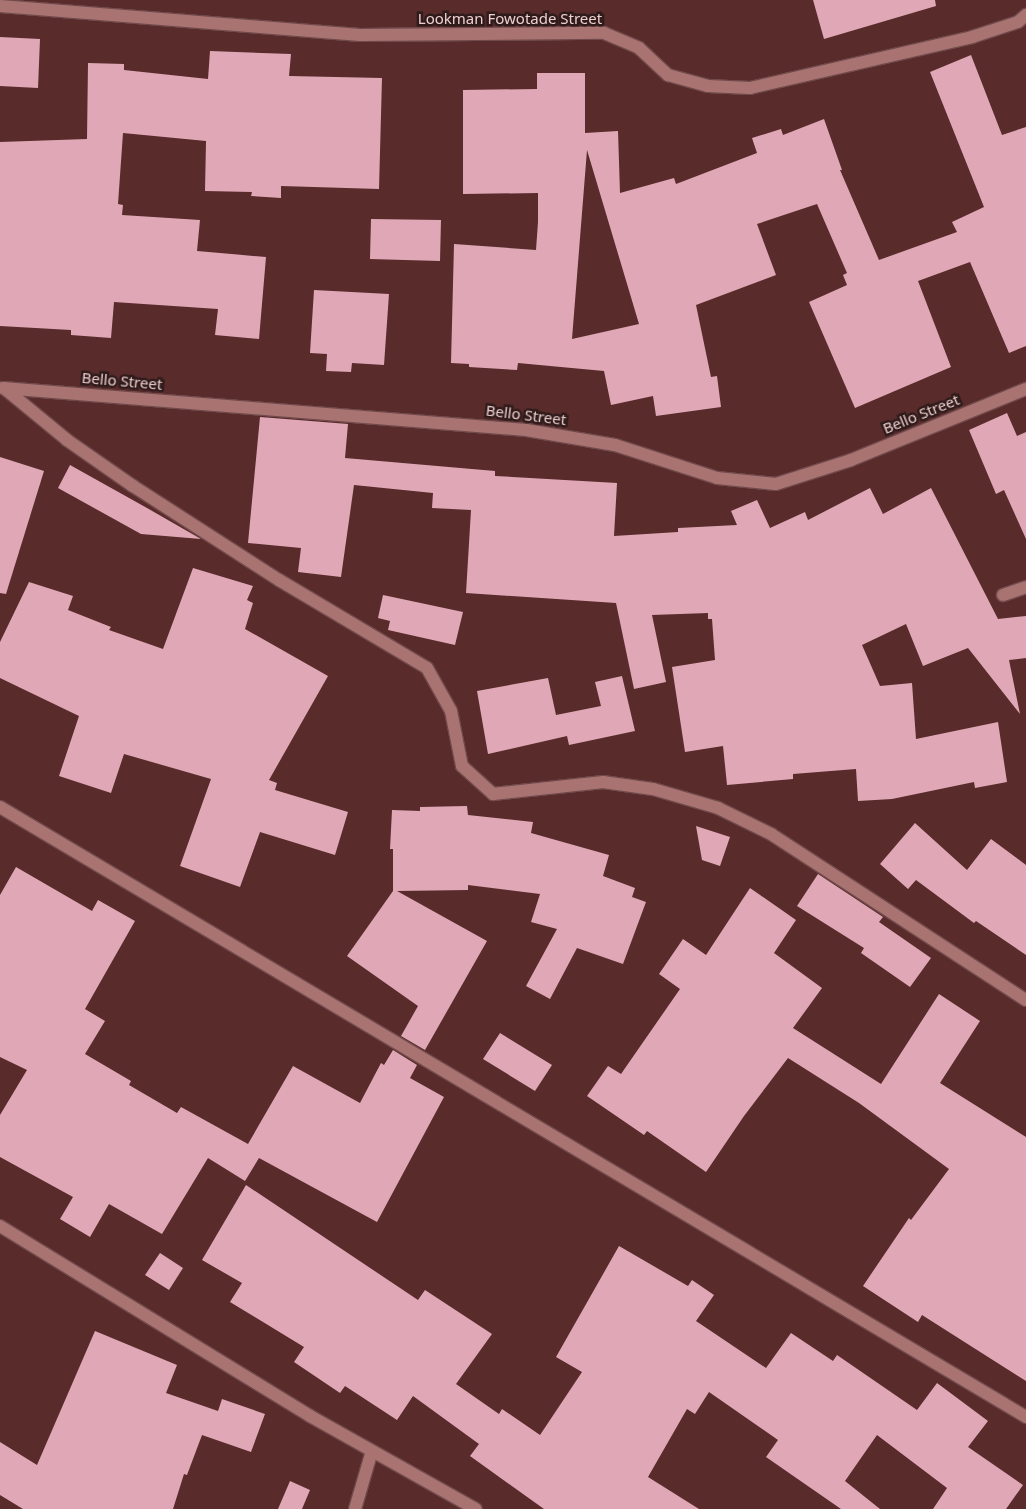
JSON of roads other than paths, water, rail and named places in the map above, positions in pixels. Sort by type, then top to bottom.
[{"type":"street","name":"Lookman Fowotade Street","points":[[0,6],[360,35],[604,33],[640,48],[668,75],[708,86],[750,88],[972,37],[1018,22],[1026,15]]},
{"type":"street","name":"Bello Street","points":[[2,388],[526,430],[615,444],[717,478],[776,484],[851,460],[1026,389]]},
{"type":"street","points":[[2,388],[67,440],[133,486],[279,580],[426,668],[451,711],[462,766],[493,794],[603,782],[653,789],[718,808],[771,834],[1026,1000]]},
{"type":"street","points":[[1003,595],[1026,587]]},
{"type":"street","points":[[0,807],[1026,1417]]},
{"type":"street","points":[[0,1226],[310,1416],[476,1509]]},
{"type":"street","points":[[355,1509],[372,1451]]}]
